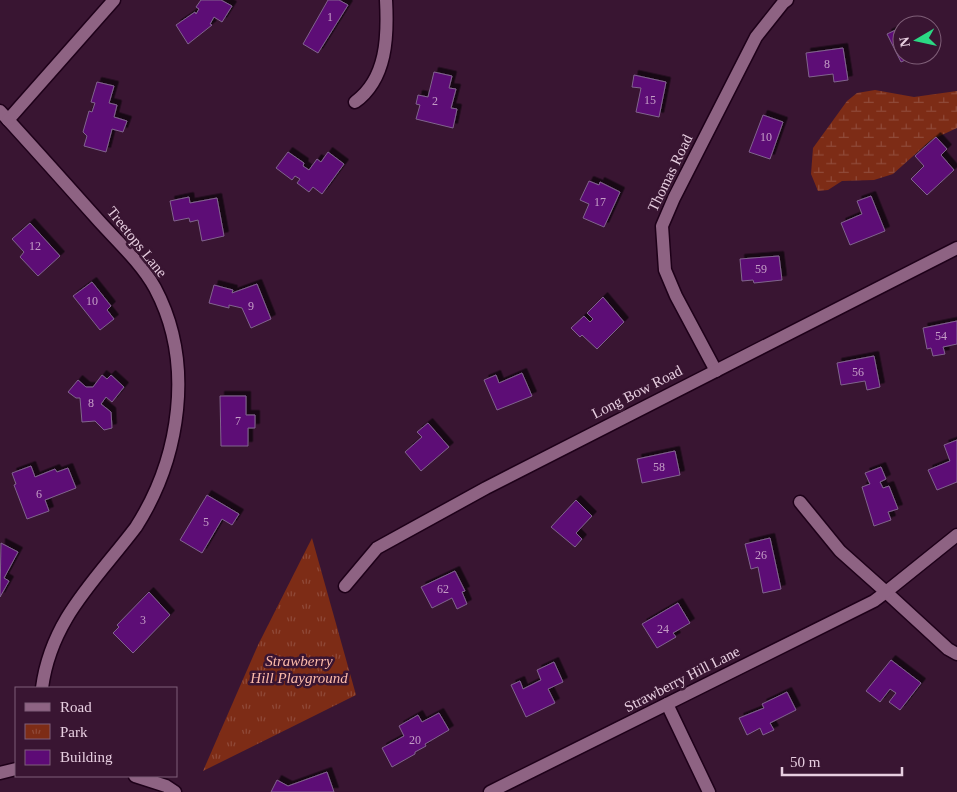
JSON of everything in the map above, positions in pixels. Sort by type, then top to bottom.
[{"type":"street","points":[[4,115],[114,0]]},
{"type":"street","points":[[355,102],[371,87],[380,68],[387,29],[386,0]]},
{"type":"street","name":"Thomas Road","points":[[716,371],[676,296],[665,270],[662,226],[674,198],[756,37],[782,2],[787,0]]},
{"type":"street","name":"Treetops Lane","points":[[4,115],[126,251],[154,286],[171,326],[177,370],[175,432],[163,473],[146,511],[136,527],[63,621],[49,652],[42,687]]},
{"type":"street","name":"Long Bow Road","points":[[345,586],[377,548],[486,488],[957,248]]},
{"type":"street","points":[[800,502],[840,551],[948,649],[957,654]]},
{"type":"street","name":"Strawberry Hill Lane","points":[[490,792],[874,601],[957,535]]},
{"type":"street","points":[[667,704],[709,792]]},
{"type":"street","points":[[0,773],[15,769]]},
{"type":"street","points":[[139,777],[166,786],[175,792]]},
{"type":"green space","points":[[875,90],[914,97],[957,91],[957,128],[931,140],[893,174],[874,180],[842,181],[828,190],[818,191],[811,174],[813,148],[847,101],[857,93]]},
{"type":"green space","name":"Strawberry Hill Playground","points":[[312,538],[356,695],[203,771],[258,645]]},
{"type":"building","points":[[201,0],[221,0],[232,6],[222,22],[214,17],[210,24],[212,25],[188,44],[176,25],[195,12],[196,14],[199,9],[196,7]]},
{"type":"building","points":[[328,0],[339,0],[348,5],[318,53],[303,44]]},
{"type":"building","points":[[892,32],[892,44],[887,34]]},
{"type":"building","points":[[843,48],[848,80],[834,82],[833,74],[809,77],[806,53]]},
{"type":"building","points":[[434,72],[452,76],[449,88],[456,89],[451,108],[457,109],[453,128],[416,119],[420,105],[416,104],[418,95],[428,97]]},
{"type":"building","points":[[634,75],[666,82],[659,117],[636,112],[641,88],[632,87]]},
{"type":"building","points":[[97,82],[114,86],[109,103],[117,105],[114,117],[127,121],[123,132],[112,129],[106,152],[84,146],[87,136],[83,132],[89,111],[92,112],[95,103],[91,102]]},
{"type":"building","points":[[763,115],[783,122],[770,159],[749,152]]},
{"type":"building","points":[[936,137],[947,149],[941,155],[954,170],[927,195],[911,179],[924,166],[915,156]]},
{"type":"building","points":[[288,152],[304,163],[303,166],[309,170],[317,159],[321,162],[328,152],[344,164],[322,194],[313,187],[309,192],[297,183],[300,179],[295,176],[292,180],[276,168]]},
{"type":"building","points":[[589,181],[599,185],[600,182],[620,192],[604,227],[583,218],[589,204],[580,200]]},
{"type":"building","points":[[871,196],[885,231],[850,245],[841,223],[862,214],[857,201]]},
{"type":"building","points":[[189,197],[190,203],[217,198],[224,236],[202,241],[198,220],[190,222],[189,218],[174,221],[170,201]]},
{"type":"building","points":[[30,223],[60,256],[38,276],[20,257],[24,252],[12,239]]},
{"type":"building","points":[[779,256],[782,280],[754,283],[753,280],[742,281],[740,259]]},
{"type":"building","points":[[92,282],[111,306],[107,310],[114,319],[100,330],[73,296]]},
{"type":"building","points":[[257,284],[271,319],[251,328],[242,308],[229,305],[229,308],[209,303],[214,285],[233,290],[232,293]]},
{"type":"building","points":[[603,297],[624,322],[597,349],[571,328],[584,316],[590,322],[593,319],[587,313]]},
{"type":"building","points":[[957,321],[957,344],[943,347],[945,354],[933,356],[931,348],[927,349],[923,328]]},
{"type":"building","points":[[874,356],[880,387],[867,390],[865,381],[841,385],[837,363]]},
{"type":"building","points":[[522,373],[532,396],[497,410],[484,380],[496,375],[499,383]]},
{"type":"building","points":[[102,375],[107,379],[111,375],[124,387],[112,402],[106,397],[101,404],[111,412],[112,428],[104,430],[95,421],[82,422],[80,398],[76,398],[68,392],[78,380],[86,387],[93,387]]},
{"type":"building","points":[[220,396],[246,396],[246,415],[255,415],[255,428],[248,428],[248,446],[221,446]]},
{"type":"building","points":[[428,423],[449,447],[421,471],[405,452],[422,437],[417,432]]},
{"type":"building","points":[[957,440],[957,482],[937,490],[928,470],[950,461],[944,445]]},
{"type":"building","points":[[675,451],[680,475],[642,483],[637,459]]},
{"type":"building","points":[[31,466],[35,477],[55,469],[57,472],[68,468],[76,488],[45,500],[49,511],[27,519],[14,485],[16,484],[12,473]]},
{"type":"building","points":[[881,467],[886,479],[880,482],[883,488],[889,486],[898,509],[888,512],[891,520],[874,526],[862,487],[870,484],[865,473]]},
{"type":"building","points":[[207,495],[239,514],[232,525],[222,519],[202,553],[180,540]]},
{"type":"building","points":[[576,500],[592,516],[576,533],[582,539],[575,547],[551,527]]},
{"type":"building","points":[[770,538],[781,589],[763,593],[758,567],[751,569],[745,544]]},
{"type":"building","points":[[1,543],[18,552],[4,578],[9,581],[0,597]]},
{"type":"building","points":[[455,571],[465,591],[462,592],[467,604],[457,609],[452,598],[432,608],[421,587]]},
{"type":"building","points":[[149,592],[170,615],[133,653],[113,633],[119,627],[117,625]]},
{"type":"building","points":[[678,603],[690,623],[673,633],[676,637],[657,648],[642,624]]},
{"type":"building","points":[[891,660],[921,683],[900,710],[889,702],[896,693],[890,689],[880,702],[866,691]]},
{"type":"building","points":[[554,662],[563,682],[548,689],[555,703],[526,717],[511,685],[520,681],[523,689],[541,680],[537,670]]},
{"type":"building","points":[[787,692],[796,710],[770,723],[774,730],[763,735],[760,728],[747,735],[739,718],[764,708],[762,704]]},
{"type":"building","points":[[439,713],[449,730],[425,744],[426,746],[415,752],[415,754],[392,767],[382,748],[404,736],[399,726],[418,715],[422,722]]},
{"type":"building","points":[[327,772],[334,792],[271,792],[277,780],[288,786]]}]
